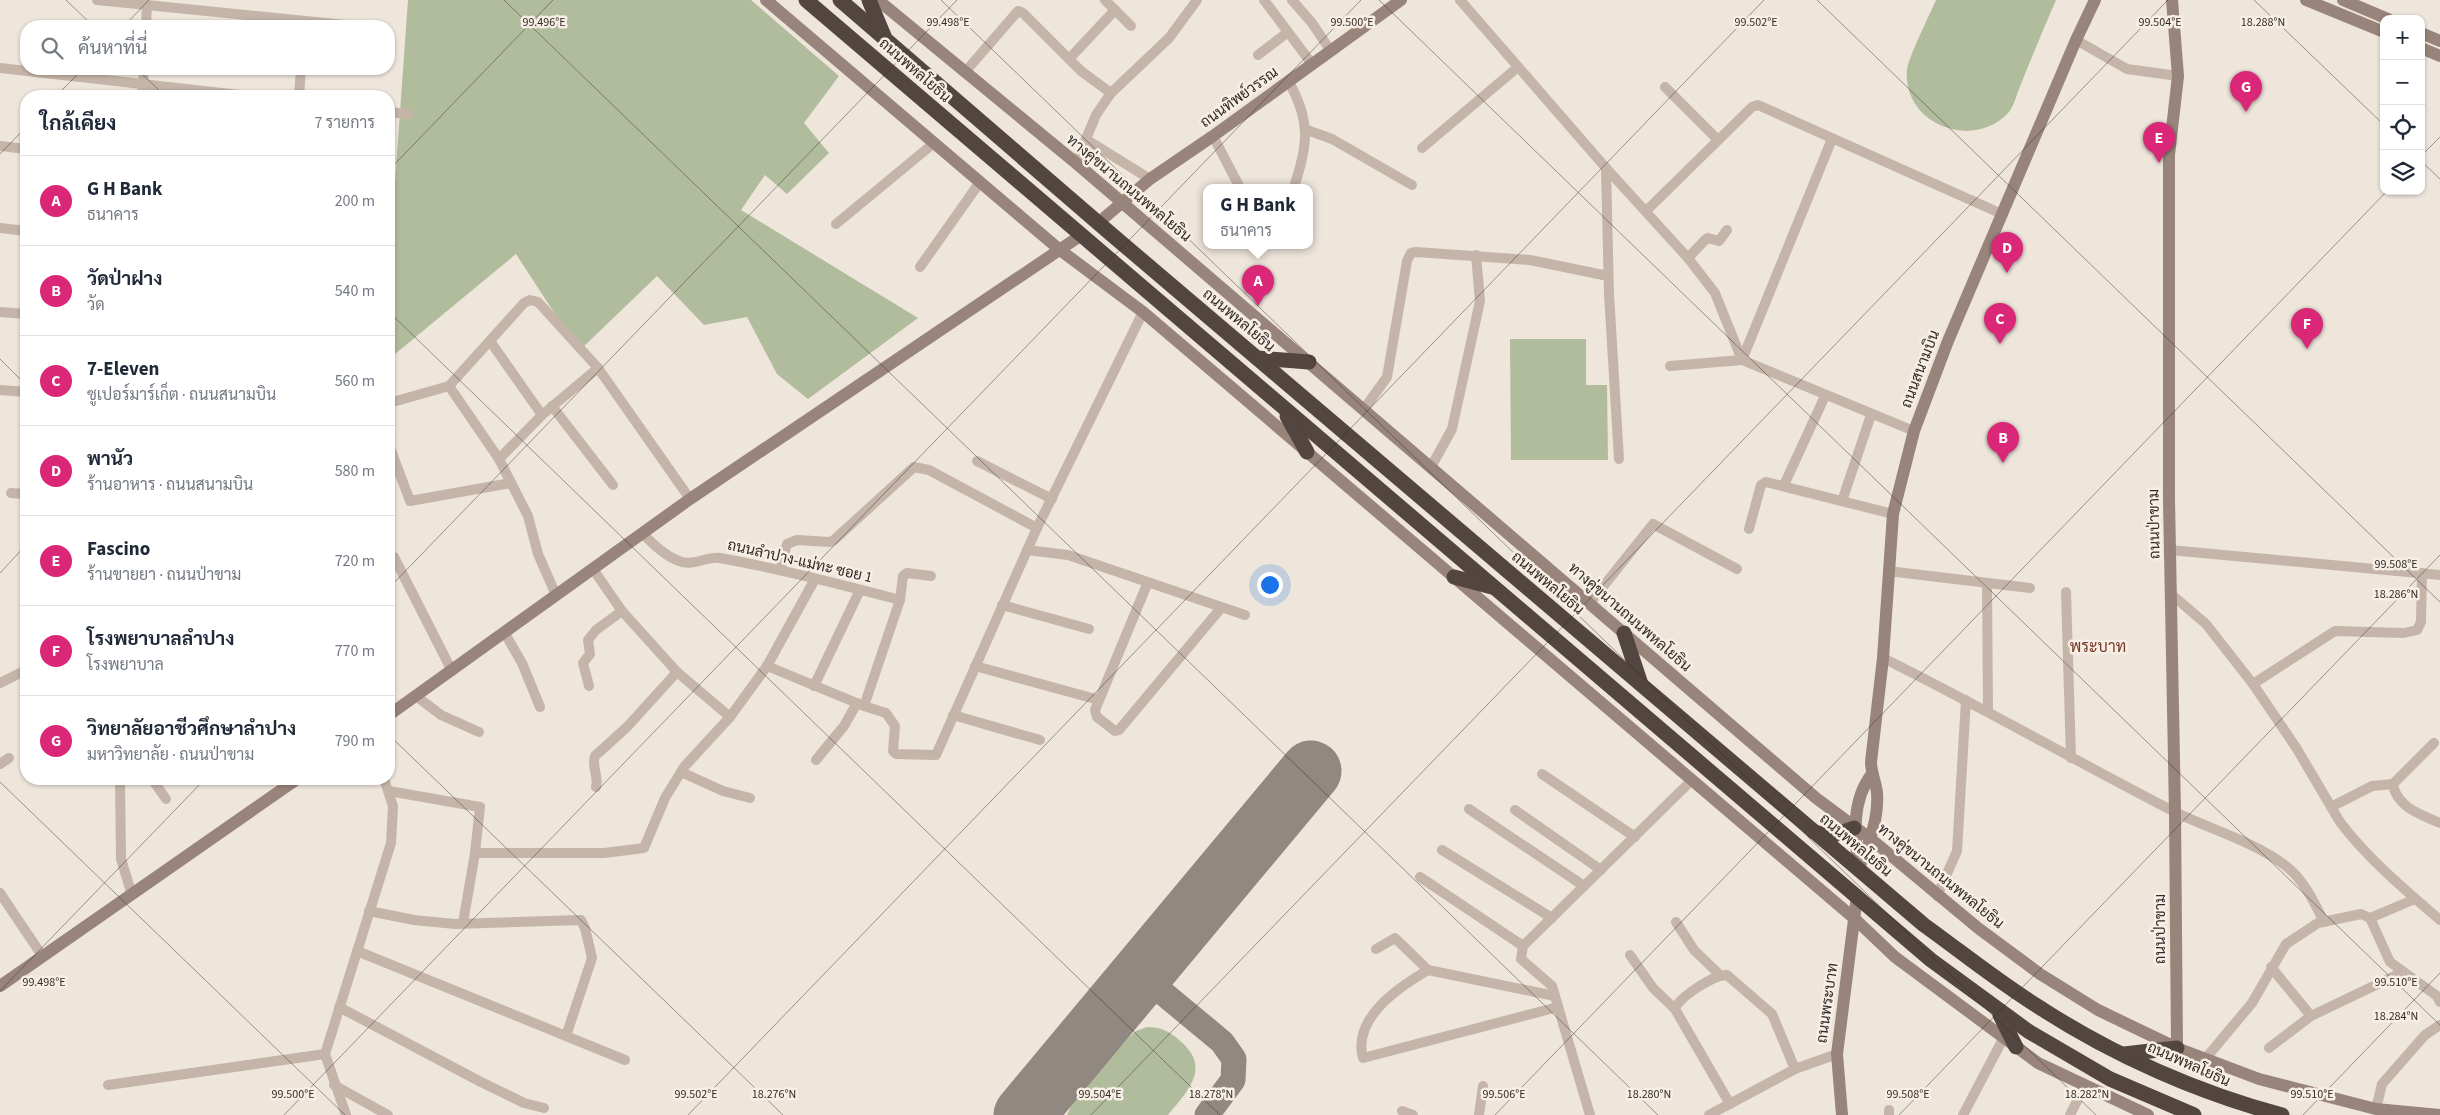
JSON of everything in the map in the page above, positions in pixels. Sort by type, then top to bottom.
[{"type":"highway","name":"ถนนพหลโยธิน","points":[[806,0],[1080,236],[1931,960],[2022,1028],[2110,1079],[2194,1115]]},
{"type":"highway","name":"ถนนพหลโยธิน","points":[[840,0],[1098,223],[1924,925],[2042,1010],[2122,1054],[2232,1102],[2282,1115]]},
{"type":"highway","points":[[869,0],[885,38]]},
{"type":"highway","points":[[1080,236],[1098,223]]},
{"type":"highway","points":[[1257,358],[1309,362]]},
{"type":"highway","points":[[1281,406],[1307,452]]},
{"type":"highway","points":[[1454,577],[1496,588]]},
{"type":"highway","points":[[1624,634],[1641,686]]},
{"type":"highway","points":[[1813,831],[1831,836],[1854,828]]},
{"type":"highway","points":[[1857,896],[1858,870]]},
{"type":"highway","points":[[1998,1011],[2016,1047]]},
{"type":"highway","points":[[2122,1054],[2177,1048]]},
{"type":"main road","points":[[766,0],[1060,250],[1143,312],[1855,919],[1895,957],[2038,1063],[2148,1115]]},
{"type":"main road","name":"ทางคู่ขนานถนนพหลโยธิน","points":[[878,0],[1076,163],[1624,634],[1854,828],[1871,839],[1938,896],[2040,974],[2098,1010],[2177,1048],[2259,1079],[2376,1109],[2440,1115]]},
{"type":"main road","name":"ถนนทิพย์วรรณ","points":[[1098,223],[1150,179],[1289,82],[1330,50],[1401,0]]},
{"type":"main road","name":"ถนนสนามบิน","points":[[1858,870],[1871,839],[1877,792],[1871,775],[1883,658],[1893,514],[1914,431],[1948,341],[2076,40],[2095,0]]},
{"type":"main road","name":"ถนนป่าขาม","points":[[2172,0],[2178,76],[2169,155],[2170,550],[2177,1048]]},
{"type":"main road","points":[[2306,0],[2380,22]]},
{"type":"main road","points":[[2343,0],[2380,21]]},
{"type":"main road","points":[[2425,35],[2440,41]]},
{"type":"main road","points":[[2425,50],[2440,56]]},
{"type":"main road","points":[[395,712],[690,499],[1080,236]]},
{"type":"main road","name":"ถนนสนามบิน","points":[[1858,870],[1854,828],[1862,787],[1871,775]]},
{"type":"main road","points":[[0,986],[288,785]]},
{"type":"main road","name":"ถนนพระบาท","points":[[1842,1115],[1836,1054],[1857,896]]},
{"type":"street","points":[[97,0],[279,20]]},
{"type":"street","points":[[1105,0],[1131,26]]},
{"type":"street","points":[[1076,163],[1096,115],[1111,93],[1168,38],[1197,0]]},
{"type":"street","points":[[1264,0],[1312,64]]},
{"type":"street","points":[[1292,0],[1312,23],[1330,50]]},
{"type":"street","points":[[1460,0],[1606,168],[1688,258],[1715,292],[1742,360]]},
{"type":"street","points":[[146,20],[147,5]]},
{"type":"street","points":[[1070,58],[1115,10]]},
{"type":"street","points":[[965,72],[1018,11],[1023,13],[1081,71],[1111,93]]},
{"type":"street","points":[[1258,56],[1288,32]]},
{"type":"street","points":[[2076,40],[2126,69],[2178,76]]},
{"type":"street","points":[[1422,148],[1444,126],[1518,67]]},
{"type":"street","points":[[0,68],[20,70]]},
{"type":"street","points":[[59,75],[191,90]]},
{"type":"street","points":[[143,90],[144,75]]},
{"type":"street","points":[[299,90],[301,75]]},
{"type":"street","points":[[1289,82],[1295,93],[1306,130],[1305,149],[1295,184]]},
{"type":"street","points":[[1665,88],[1718,140]]},
{"type":"street","points":[[1646,211],[1755,105],[2002,214]]},
{"type":"street","points":[[395,113],[408,114]]},
{"type":"street","points":[[1306,130],[1332,139],[1412,185]]},
{"type":"street","points":[[1213,136],[1238,184]]},
{"type":"street","points":[[1742,360],[1832,139]]},
{"type":"street","points":[[1087,140],[1150,179]]},
{"type":"street","points":[[836,224],[934,143]]},
{"type":"street","points":[[0,146],[20,148]]},
{"type":"street","points":[[1606,168],[1608,276],[1619,459]]},
{"type":"street","points":[[920,266],[980,182]]},
{"type":"street","points":[[0,228],[20,231]]},
{"type":"street","points":[[1688,258],[1705,240],[1708,238],[1719,240],[1728,230]]},
{"type":"street","points":[[1364,409],[1387,377],[1407,261],[1411,254],[1416,252],[1476,255],[1530,260],[1608,276]]},
{"type":"street","points":[[1431,467],[1452,429],[1480,301],[1476,255]]},
{"type":"street","points":[[395,401],[448,386],[524,303],[530,300],[538,302],[598,368],[690,499]]},
{"type":"street","points":[[0,312],[20,314]]},
{"type":"street","points":[[767,666],[860,705],[886,712],[895,726],[893,751],[901,755],[936,755],[1037,528],[1143,312]]},
{"type":"street","points":[[490,341],[542,415]]},
{"type":"street","points":[[1670,366],[1742,360],[1824,396],[1914,431]]},
{"type":"street","points":[[499,459],[542,415],[598,368]]},
{"type":"street","points":[[448,386],[499,459],[528,516],[538,554],[556,595]]},
{"type":"street","points":[[0,390],[20,392]]},
{"type":"street","points":[[1784,485],[1824,396]]},
{"type":"street","points":[[552,406],[612,485]]},
{"type":"street","points":[[1842,501],[1871,415]]},
{"type":"street","points":[[395,461],[410,501],[511,483]]},
{"type":"street","points":[[977,461],[1052,499]]},
{"type":"street","points":[[780,570],[787,544],[797,540],[830,542],[834,540],[914,467],[928,470],[1037,528]]},
{"type":"street","points":[[1749,529],[1760,485],[1766,482],[1893,514]]},
{"type":"street","points":[[12,493],[20,494]]},
{"type":"street","points":[[1590,603],[1652,524],[1738,569]]},
{"type":"street","name":"ถนนลำปาง-แม่ทะ ซอย 1","points":[[642,533],[678,561],[687,563],[717,558],[780,570],[900,600]]},
{"type":"street","points":[[1027,550],[1068,555],[1245,615]]},
{"type":"street","points":[[2170,550],[2440,575]]},
{"type":"street","points":[[395,559],[452,671]]},
{"type":"street","points":[[593,569],[622,611],[677,672],[730,716]]},
{"type":"street","points":[[1888,571],[2030,588]]},
{"type":"street","points":[[816,760],[860,705],[900,600],[904,573],[931,576]]},
{"type":"street","points":[[2253,684],[2335,631],[2404,633],[2417,630],[2421,622],[2422,573]]},
{"type":"street","points":[[475,853],[604,853],[644,848],[665,798],[682,772],[730,716],[767,666],[815,579]]},
{"type":"street","points":[[1148,582],[1099,700],[1095,714],[1112,730],[1119,730],[1221,608]]},
{"type":"street","points":[[1987,584],[1988,711]]},
{"type":"street","points":[[814,686],[860,590]]},
{"type":"street","points":[[2066,592],[2070,758]]},
{"type":"street","points":[[2171,594],[2206,624],[2253,684],[2283,726],[2340,822],[2362,850],[2440,920]]},
{"type":"street","points":[[1002,605],[1088,629]]},
{"type":"street","points":[[589,686],[583,663],[590,654],[588,640],[596,630],[622,611]]},
{"type":"street","points":[[504,632],[522,663],[540,707]]},
{"type":"street","points":[[1883,658],[1988,711],[2070,758],[2175,812],[2267,853],[2287,866],[2312,896],[2324,922]]},
{"type":"street","points":[[975,666],[1099,700]]},
{"type":"street","points":[[596,787],[598,782],[593,760],[595,756],[627,727],[677,672]]},
{"type":"street","points":[[0,683],[20,673]]},
{"type":"street","points":[[416,696],[441,714],[479,732]]},
{"type":"street","points":[[1938,896],[1958,851],[1966,700]]},
{"type":"street","points":[[954,714],[1040,740]]},
{"type":"street","points":[[2331,807],[2372,786],[2393,784],[2434,743]]},
{"type":"street","points":[[682,772],[723,791],[750,798]]},
{"type":"street","points":[[1542,774],[1635,837]]},
{"type":"street","points":[[1590,1115],[1552,986],[1522,959],[1523,946],[1692,780]]},
{"type":"street","points":[[2393,784],[2395,794],[2411,810],[2440,823]]},
{"type":"street","points":[[120,785],[121,859],[132,895]]},
{"type":"street","points":[[156,785],[166,799]]},
{"type":"street","points":[[346,1115],[334,1085],[325,1054],[391,842],[393,806],[386,785]]},
{"type":"street","points":[[389,791],[480,807],[475,853],[462,923]]},
{"type":"street","points":[[1469,808],[1584,886]]},
{"type":"street","points":[[1515,810],[1601,870]]},
{"type":"street","points":[[1442,850],[1552,918]]},
{"type":"street","points":[[1420,878],[1523,946]]},
{"type":"street","points":[[0,893],[43,957]]},
{"type":"street","points":[[2370,918],[2416,899]]},
{"type":"street","points":[[369,911],[414,920],[454,924],[581,920],[585,928],[592,958],[566,1036]]},
{"type":"street","points":[[2206,1058],[2252,1004],[2271,967],[2286,944],[2318,923],[2361,914],[2370,918],[2390,962],[2436,996],[2440,1002]]},
{"type":"street","points":[[1676,922],[1694,950],[1720,975]]},
{"type":"street","points":[[1376,949],[1395,938],[1428,970],[1554,996]]},
{"type":"street","points":[[357,951],[624,1060]]},
{"type":"street","points":[[1630,955],[1653,988],[1676,1009],[1730,1104]]},
{"type":"street","points":[[2271,967],[2311,1016]]},
{"type":"street","points":[[1428,970],[1397,989],[1373,1016],[1361,1043],[1363,1058],[1558,1007]]},
{"type":"street","points":[[2269,1048],[2311,1016],[2403,972]]},
{"type":"street","points":[[1676,1009],[1680,999],[1720,975],[1727,975],[1772,1014],[1795,1069]]},
{"type":"street","points":[[339,1008],[524,1103],[544,1108]]},
{"type":"street","points":[[2376,1109],[2382,1084],[2425,1035],[2440,1025]]},
{"type":"street","points":[[1963,1115],[2004,1037]]},
{"type":"street","points":[[108,1086],[325,1054]]},
{"type":"street","points":[[1709,1115],[1795,1069],[1836,1054]]},
{"type":"street","points":[[334,1085],[388,1115]]},
{"type":"street","points":[[2070,1115],[2085,1085]]},
{"type":"street","points":[[1479,1115],[1483,1086]]},
{"type":"street","points":[[1402,1111],[1413,1115]]},
{"type":"green space","points":[[408,0],[751,0],[839,76],[804,123],[829,153],[787,194],[765,175],[741,210],[918,318],[808,399],[777,374],[747,317],[704,325],[657,276],[579,351],[516,254],[395,354],[395,182]]},
{"type":"green space","points":[[1936,0],[2056,0],[2009,112],[1994,124],[1977,130],[1960,131],[1943,126],[1928,118],[1916,105],[1908,89],[1908,64]]},
{"type":"green space","points":[[1510,339],[1586,339],[1586,385],[1607,385],[1608,460],[1511,460]]},
{"type":"green space","points":[[1147,1027],[1161,1029],[1172,1034],[1189,1050],[1194,1060],[1196,1069],[1194,1078],[1183,1097],[1168,1115],[1067,1115],[1073,1102],[1128,1038],[1136,1031]]},
{"type":"taxiway","points":[[1140,974],[1222,1042],[1234,1059],[1233,1080],[1207,1115]]},
{"type":"runway","points":[[1024,1115],[1311,771]]},
{"type":"place","name":"วิทยาลัยอาชีวศึกษาลำปาง","points":[[2246,112]]},
{"type":"place","name":"Fascino","points":[[2159,163]]},
{"type":"place","name":"พานัว","points":[[2007,273]]},
{"type":"place","name":"G H Bank","points":[[1258,306]]},
{"type":"place","name":"7-Eleven","points":[[2000,344]]},
{"type":"place","name":"โรงพยาบาลลำปาง","points":[[2307,349]]},
{"type":"place","name":"วัดป่าฝาง","points":[[2003,463]]},
{"type":"district","name":"พระบาท","points":[[2098,646]]}]
